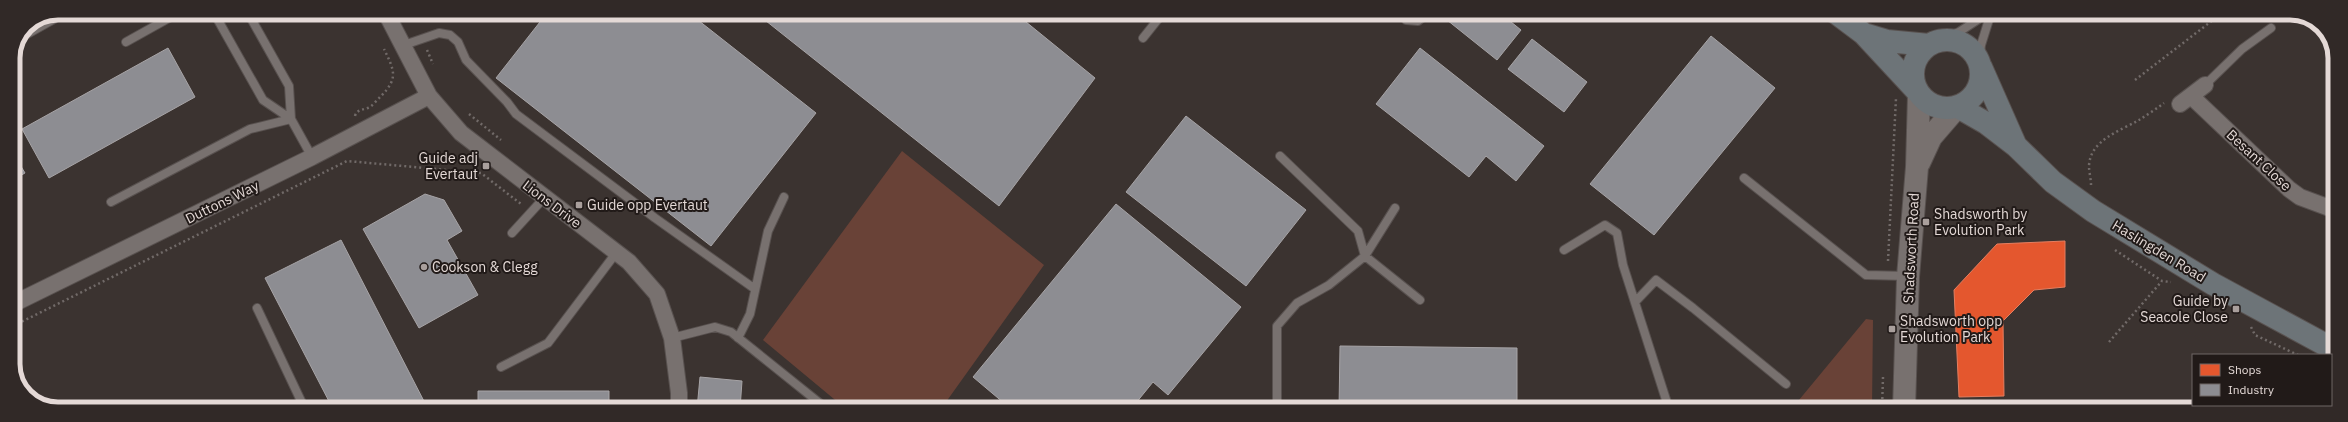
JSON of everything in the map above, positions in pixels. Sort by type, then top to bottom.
[{"type":"highway","points":[[1845,20],[1864,34],[1918,92],[1935,107],[1957,107],[1974,96],[1979,87],[1982,77],[1980,64],[1969,48],[1960,42],[1950,40],[1934,43],[1887,41],[1864,34]]},
{"type":"highway","points":[[1918,92],[1913,70],[1916,60],[1934,43]]},
{"type":"highway","name":"Haslingden Road","points":[[1980,64],[2016,146]]},
{"type":"highway","name":"Haslingden Road","points":[[1957,107],[1986,123],[2016,146],[2052,182],[2087,206],[2213,284],[2328,346]]},
{"type":"main road","name":"Shadsworth Road","points":[[1906,402],[1908,276],[1917,168],[1918,92]]},
{"type":"main road","name":"Shadsworth Road","points":[[1917,168],[1932,137],[1957,107]]},
{"type":"street","name":"Lions Drive","points":[[390,20],[429,96],[461,133],[629,262],[657,294],[672,338],[679,393],[678,402]]},
{"type":"street","points":[[2185,100],[2205,85]]},
{"type":"street","name":"Duttons Way","points":[[20,301],[312,157],[429,96]]},
{"type":"street","name":"Besant Close","points":[[2185,100],[2289,189],[2300,197],[2328,207]]},
{"type":"lane","points":[[126,42],[165,20]]},
{"type":"lane","points":[[218,20],[263,100],[291,119]]},
{"type":"lane","points":[[252,20],[289,86],[291,119],[312,157]]},
{"type":"lane","points":[[1143,38],[1157,20]]},
{"type":"lane","points":[[1406,20],[1419,20]]},
{"type":"lane","points":[[1934,43],[1959,32],[1977,20]]},
{"type":"lane","points":[[1980,64],[1980,45],[1989,20]]},
{"type":"lane","points":[[29,33],[50,21]]},
{"type":"lane","points":[[2205,85],[2242,49],[2271,28]]},
{"type":"lane","points":[[404,45],[439,33],[450,35],[458,42],[466,60],[507,102],[516,114],[655,218],[755,289]]},
{"type":"lane","points":[[111,202],[250,129],[291,119]]},
{"type":"lane","points":[[1280,156],[1358,231],[1365,256],[1420,300]]},
{"type":"lane","points":[[1744,178],[1866,275],[1908,276]]},
{"type":"lane","points":[[738,338],[750,314],[768,231],[784,197]]},
{"type":"lane","points":[[512,233],[544,198]]},
{"type":"lane","points":[[1277,402],[1277,326],[1297,302],[1329,284],[1365,256],[1395,208]]},
{"type":"lane","points":[[1564,250],[1605,226],[1617,232],[1623,265],[1668,402]]},
{"type":"lane","points":[[501,367],[548,343],[616,253]]},
{"type":"lane","points":[[1635,302],[1656,280],[1786,384]]},
{"type":"lane","points":[[257,308],[302,402]]},
{"type":"lane","points":[[672,338],[715,327],[731,332],[818,402]]},
{"type":"path","points":[[2135,80],[2213,20]]},
{"type":"path","points":[[421,39],[434,65]]},
{"type":"path","points":[[354,118],[356,113],[370,106],[389,88],[393,79],[393,68],[382,45]]},
{"type":"path","points":[[2087,206],[2092,192],[2089,166],[2094,151],[2104,140],[2120,128],[2138,121],[2166,102],[2185,100]]},
{"type":"path","points":[[467,112],[504,143]]},
{"type":"path","points":[[1888,253],[1895,122]]},
{"type":"path","points":[[20,323],[347,161],[481,173],[531,212]]},
{"type":"path","points":[[2109,342],[2162,281]]},
{"type":"shaded area","points":[[902,151],[1044,265],[946,402],[838,402],[763,340]]},
{"type":"shaded area","points":[[1866,319],[1873,320],[1872,402],[1797,402]]},
{"type":"building: Shops","points":[[2065,241],[2065,287],[2034,290],[2003,321],[2004,396],[1959,397],[1954,290],[1997,244]]},
{"type":"building: Industry","points":[[542,20],[698,20],[816,113],[711,246],[496,78]]},
{"type":"building: Industry","points":[[765,20],[1024,20],[1095,78],[999,206]]},
{"type":"building: Industry","points":[[1447,20],[1509,20],[1521,30],[1497,60]]},
{"type":"building: Industry","points":[[1711,36],[1775,88],[1654,235],[1590,184]]},
{"type":"building: Industry","points":[[1532,39],[1587,82],[1564,112],[1508,69]]},
{"type":"building: Industry","points":[[168,48],[195,97],[49,178],[22,129]]},
{"type":"building: Industry","points":[[1420,48],[1544,146],[1516,181],[1486,156],[1469,177],[1376,104]]},
{"type":"building: Industry","points":[[1186,116],[1306,210],[1246,286],[1126,192]]},
{"type":"building: Industry","points":[[20,165],[25,173],[20,176]]},
{"type":"building: Industry","name":"Cookson & Clegg","points":[[425,194],[444,200],[462,231],[447,240],[478,295],[419,328],[363,229]]},
{"type":"building: Industry","points":[[1116,204],[1241,307],[1168,395],[1153,382],[1137,402],[1003,402],[973,377]]},
{"type":"building: Industry","points":[[341,240],[424,402],[329,402],[265,278]]},
{"type":"building: Industry","points":[[1340,346],[1517,348],[1517,402],[1339,402]]},
{"type":"building: Industry","points":[[700,377],[742,381],[740,402],[698,402]]},
{"type":"building: Industry","points":[[478,391],[609,391],[609,402],[478,402]]},
{"type":"place","name":"Guide adj Evertaut","points":[[486,166]]},
{"type":"place","name":"Guide opp Evertaut","points":[[579,205]]},
{"type":"place","name":"Shadsworth by Evolution Park","points":[[1926,222]]},
{"type":"place","name":"Cookson & Clegg","points":[[424,267]]},
{"type":"place","name":"Guide by Seacole Close","points":[[2236,309]]},
{"type":"place","name":"Shadsworth opp Evolution Park","points":[[1892,329]]}]
